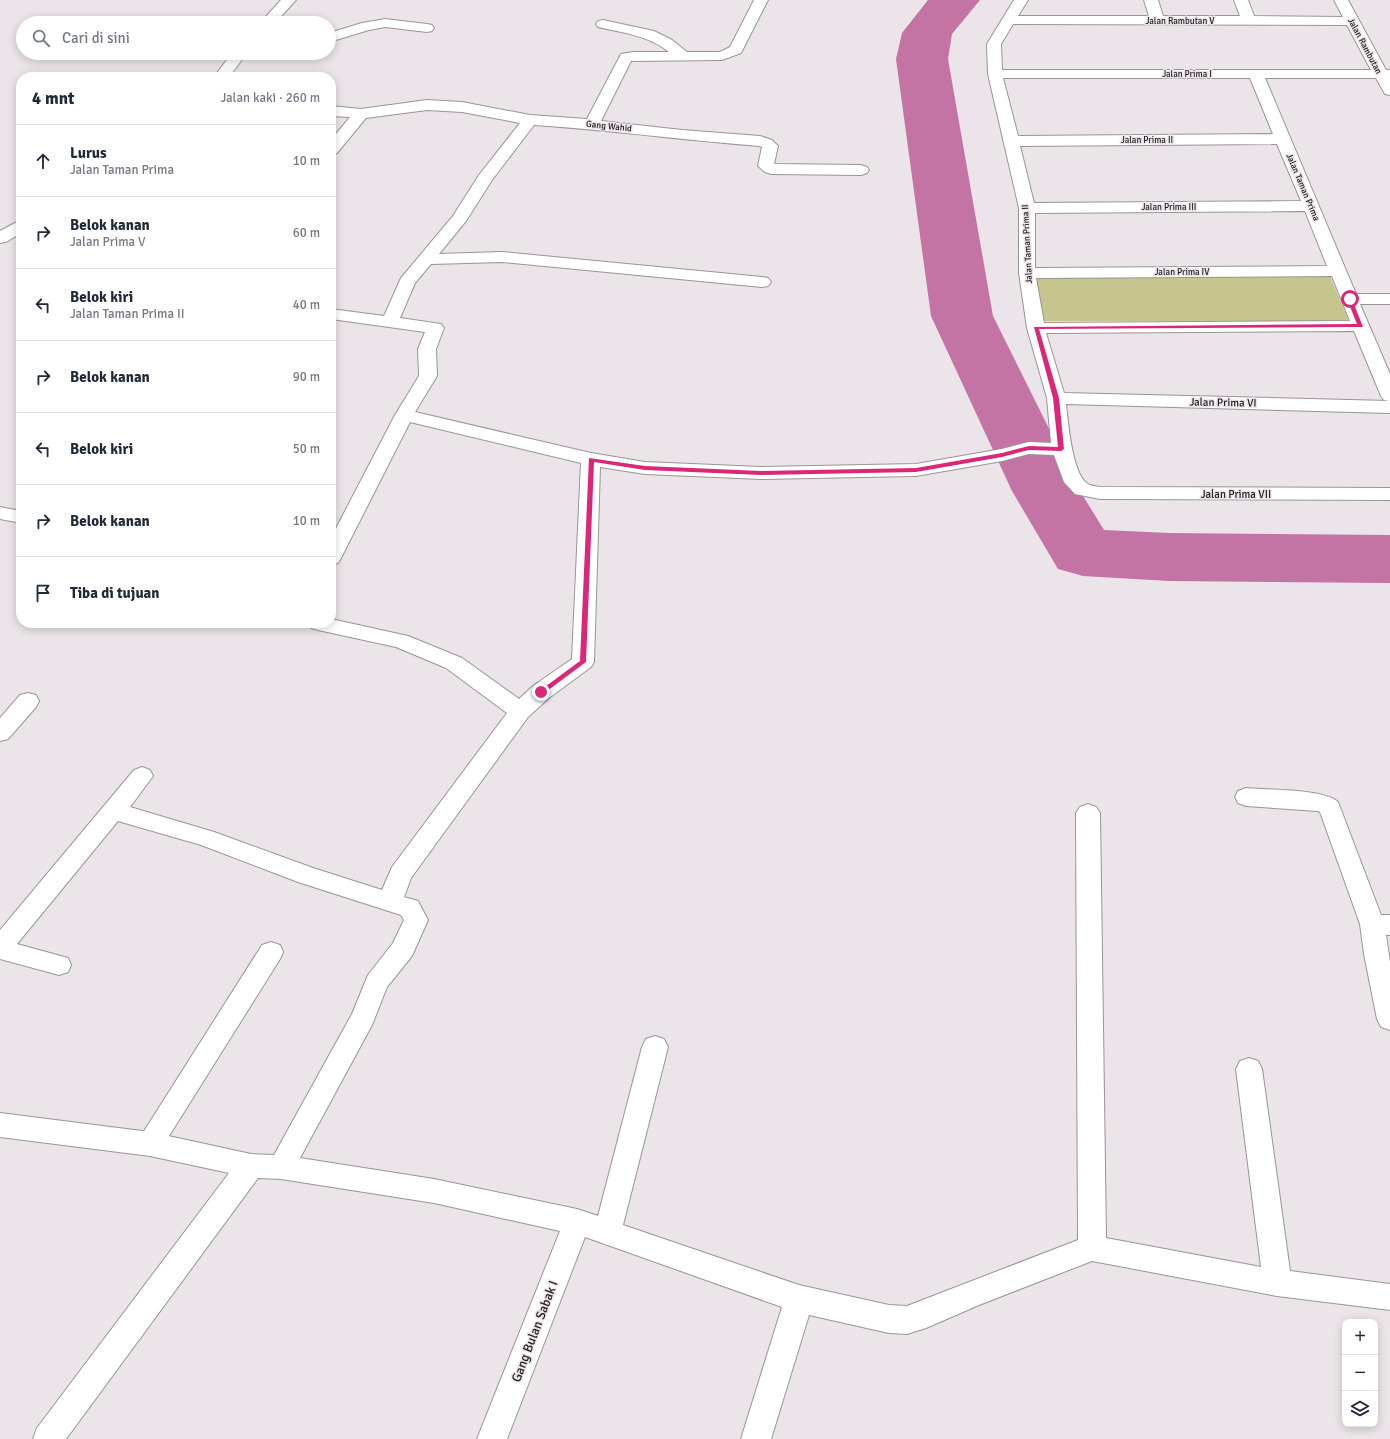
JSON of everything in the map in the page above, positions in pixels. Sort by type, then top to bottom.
[{"type":"street","points":[[274,16],[289,0]]},
{"type":"street","points":[[592,124],[626,57],[722,56],[736,50],[761,0]]},
{"type":"street","name":"Jalan Taman Prima II","points":[[1021,0],[994,44],[994,74],[1027,208],[1027,273],[1036,328],[1056,398],[1061,449],[1074,482],[1082,490]]},
{"type":"street","points":[[1151,0],[1157,21]]},
{"type":"street","points":[[1241,0],[1249,21]]},
{"type":"street","name":"Jalan Rambutan","points":[[1341,0],[1352,21],[1385,74],[1390,91]]},
{"type":"street","name":"Jalan Rambutan V","points":[[1009,20],[1352,21]]},
{"type":"street","points":[[336,36],[367,26],[385,23],[427,28]]},
{"type":"street","points":[[603,24],[649,34],[667,43],[683,56]]},
{"type":"street","points":[[225,72],[234,60]]},
{"type":"street","name":"Jalan Prima I","points":[[994,74],[1385,74]]},
{"type":"street","name":"Jalan Taman Prima","points":[[1256,74],[1390,396]]},
{"type":"street","name":"Gang Wahid","points":[[336,112],[361,114],[427,105],[462,107],[530,120],[592,124],[682,135],[760,141],[767,143],[770,146],[766,166],[771,169],[861,170]]},
{"type":"street","points":[[336,144],[361,114]]},
{"type":"street","points":[[390,322],[407,282],[460,218],[485,178],[530,120]]},
{"type":"street","name":"Jalan Prima II","points":[[1011,141],[1283,139]]},
{"type":"street","name":"Jalan Prima III","points":[[1027,208],[1311,206]]},
{"type":"street","points":[[0,238],[16,229]]},
{"type":"street","points":[[0,238],[16,243]]},
{"type":"street","points":[[426,259],[502,257],[762,282]]},
{"type":"street","name":"Jalan Prima IV","points":[[1027,273],[1338,271]]},
{"type":"street","points":[[1350,299],[1390,299]]},
{"type":"street","points":[[336,315],[435,328],[427,349],[428,376],[404,415],[336,548]]},
{"type":"street","points":[[1036,328],[1361,326]]},
{"type":"street","name":"Jalan Prima VI","points":[[1056,398],[1390,407]]},
{"type":"street","points":[[404,415],[591,459],[645,468],[761,473],[916,470],[1002,455],[1029,448],[1061,449]]},
{"type":"street","points":[[390,902],[400,874],[520,711],[541,692],[583,662],[591,459]]},
{"type":"street","name":"Jalan Prima VII","points":[[1082,490],[1100,494],[1390,494]]},
{"type":"street","points":[[0,513],[16,516]]},
{"type":"street","points":[[336,627],[401,641],[454,663],[520,711]]},
{"type":"street","points":[[0,733],[28,701]]},
{"type":"street","points":[[59,965],[0,948],[142,776]]},
{"type":"street","points":[[1246,797],[1307,800],[1326,804],[1330,808],[1381,924],[1376,954],[1390,1019]]},
{"type":"street","points":[[113,811],[206,838],[306,875],[409,908],[416,920],[403,949],[377,982],[363,1017],[282,1167]]},
{"type":"street","points":[[1088,813],[1092,1248]]},
{"type":"street","points":[[150,1144],[271,952]]},
{"type":"street","points":[[607,1233],[655,1047]]},
{"type":"street","points":[[1249,1069],[1278,1283]]},
{"type":"street","points":[[0,1125],[150,1144],[251,1166],[282,1167],[434,1191],[577,1222],[799,1299],[889,1319],[907,1320],[926,1314],[970,1295],[1092,1248],[1278,1283],[1390,1297]]},
{"type":"street","points":[[48,1439],[251,1166]]},
{"type":"street","name":"Gang Bulan Sabak I","points":[[492,1439],[577,1222]]},
{"type":"street","points":[[756,1439],[799,1299]]},
{"type":"shaded area","points":[[1330,276],[1349,321],[1043,321],[1036,278]]},
{"type":"waterway","points":[[956,0],[946,9],[927,33],[922,59],[962,316],[1046,491],[1083,552],[1169,557],[1390,559]]},
{"type":"route","points":[[541,692],[583,662],[591,459],[645,468],[761,473],[916,470],[1002,455],[1029,448],[1061,449],[1056,398],[1036,328],[1361,326],[1350,299]]}]
